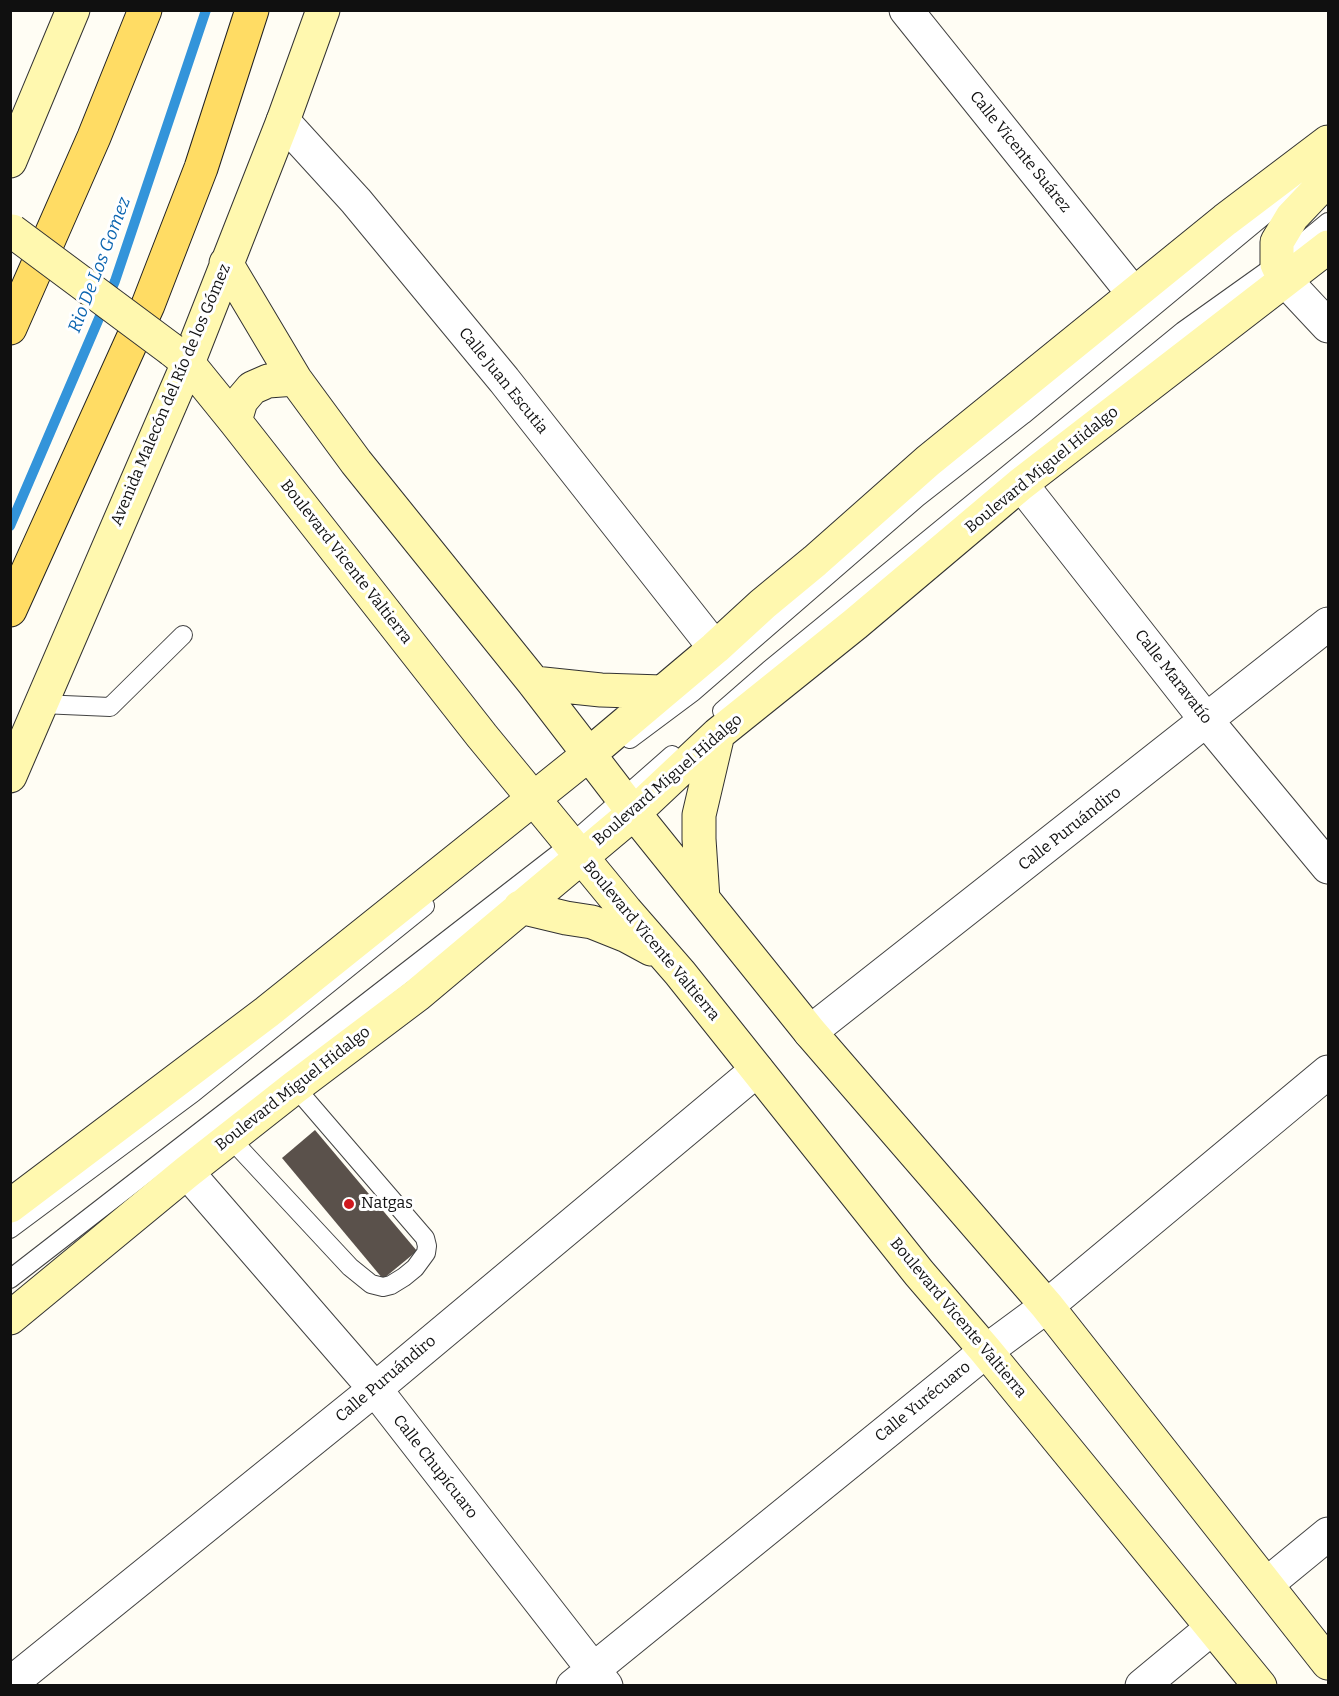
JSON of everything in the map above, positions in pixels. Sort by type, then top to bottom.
[{"type":"main road","points":[[10,161],[73,10]]},
{"type":"main road","points":[[10,328],[94,138],[145,10]]},
{"type":"main road","points":[[10,610],[148,305],[201,168],[252,10]]},
{"type":"main road","points":[[238,50],[263,10]]},
{"type":"main road","name":"Avenida Malecón del Río de los Gómez","points":[[10,776],[180,357],[226,263],[283,121],[323,10]]},
{"type":"main road","points":[[10,1206],[267,1012],[592,760],[662,692],[928,461],[1133,293],[1329,142]]},
{"type":"main road","points":[[1280,272],[1277,242],[1281,232],[1292,217],[1329,179]]},
{"type":"main road","name":"Boulevard Vicente Valtierra","points":[[11,231],[180,357],[235,421],[482,736],[680,973],[919,1273],[986,1351],[1260,1686]]},
{"type":"main road","name":"Boulevard Miguel Hidalgo","points":[[10,1318],[187,1172],[417,995],[520,907],[576,850],[628,806],[855,624],[1021,484],[1280,272],[1329,246]]},
{"type":"main road","points":[[226,263],[295,379],[356,462],[534,682],[628,806],[810,1032],[1047,1306],[1329,1663]]},
{"type":"main road","points":[[235,421],[241,401],[252,388],[268,381],[295,379]]},
{"type":"main road","points":[[534,682],[601,690],[662,692]]},
{"type":"main road","points":[[703,899],[699,815],[718,734]]},
{"type":"main road","points":[[520,907],[592,922],[627,936],[653,950],[680,973]]},
{"type":"street","name":"Calle Vicente Suárez","points":[[906,10],[1133,293]]},
{"type":"street","name":"Calle Juan Escutia","points":[[283,121],[356,201],[489,362],[714,648]]},
{"type":"street","points":[[1280,272],[1329,326]]},
{"type":"street","name":"Calle Maravatío","points":[[1021,484],[1207,721],[1329,867]]},
{"type":"street","name":"Calle Puruándiro","points":[[810,1032],[1329,624]]},
{"type":"street","name":"Calle Puruándiro","points":[[10,1684],[375,1389],[757,1070]]},
{"type":"street","name":"Calle Yurécuaro","points":[[591,1680],[986,1351],[1047,1306],[1329,1072]]},
{"type":"street","name":"Calle Chupícuaro","points":[[187,1172],[375,1389],[591,1680]]},
{"type":"street","points":[[1267,1584],[1329,1534]]},
{"type":"street","points":[[1142,1686],[1212,1628]]},
{"type":"lane","points":[[592,760],[693,692],[917,498],[1023,415],[1329,161]]},
{"type":"lane","points":[[628,806],[769,670],[1183,331],[1280,272],[1329,222]]},
{"type":"lane","points":[[41,704],[110,707],[183,635]]},
{"type":"lane","points":[[10,1229],[193,1093],[401,926],[537,803]]},
{"type":"lane","points":[[10,1279],[576,850]]},
{"type":"lane","points":[[230,1138],[350,1267],[371,1284],[382,1287],[391,1285],[404,1277],[415,1268],[426,1253],[428,1246],[425,1238],[295,1087]]},
{"type":"building","name":"Natgas","points":[[315,1130],[417,1251],[383,1279],[282,1158]]},
{"type":"waterway","name":"Rio De Los Gomez","points":[[10,526],[115,281],[206,10]]},
{"type":"place","name":"Natgas","points":[[349,1204]]}]
